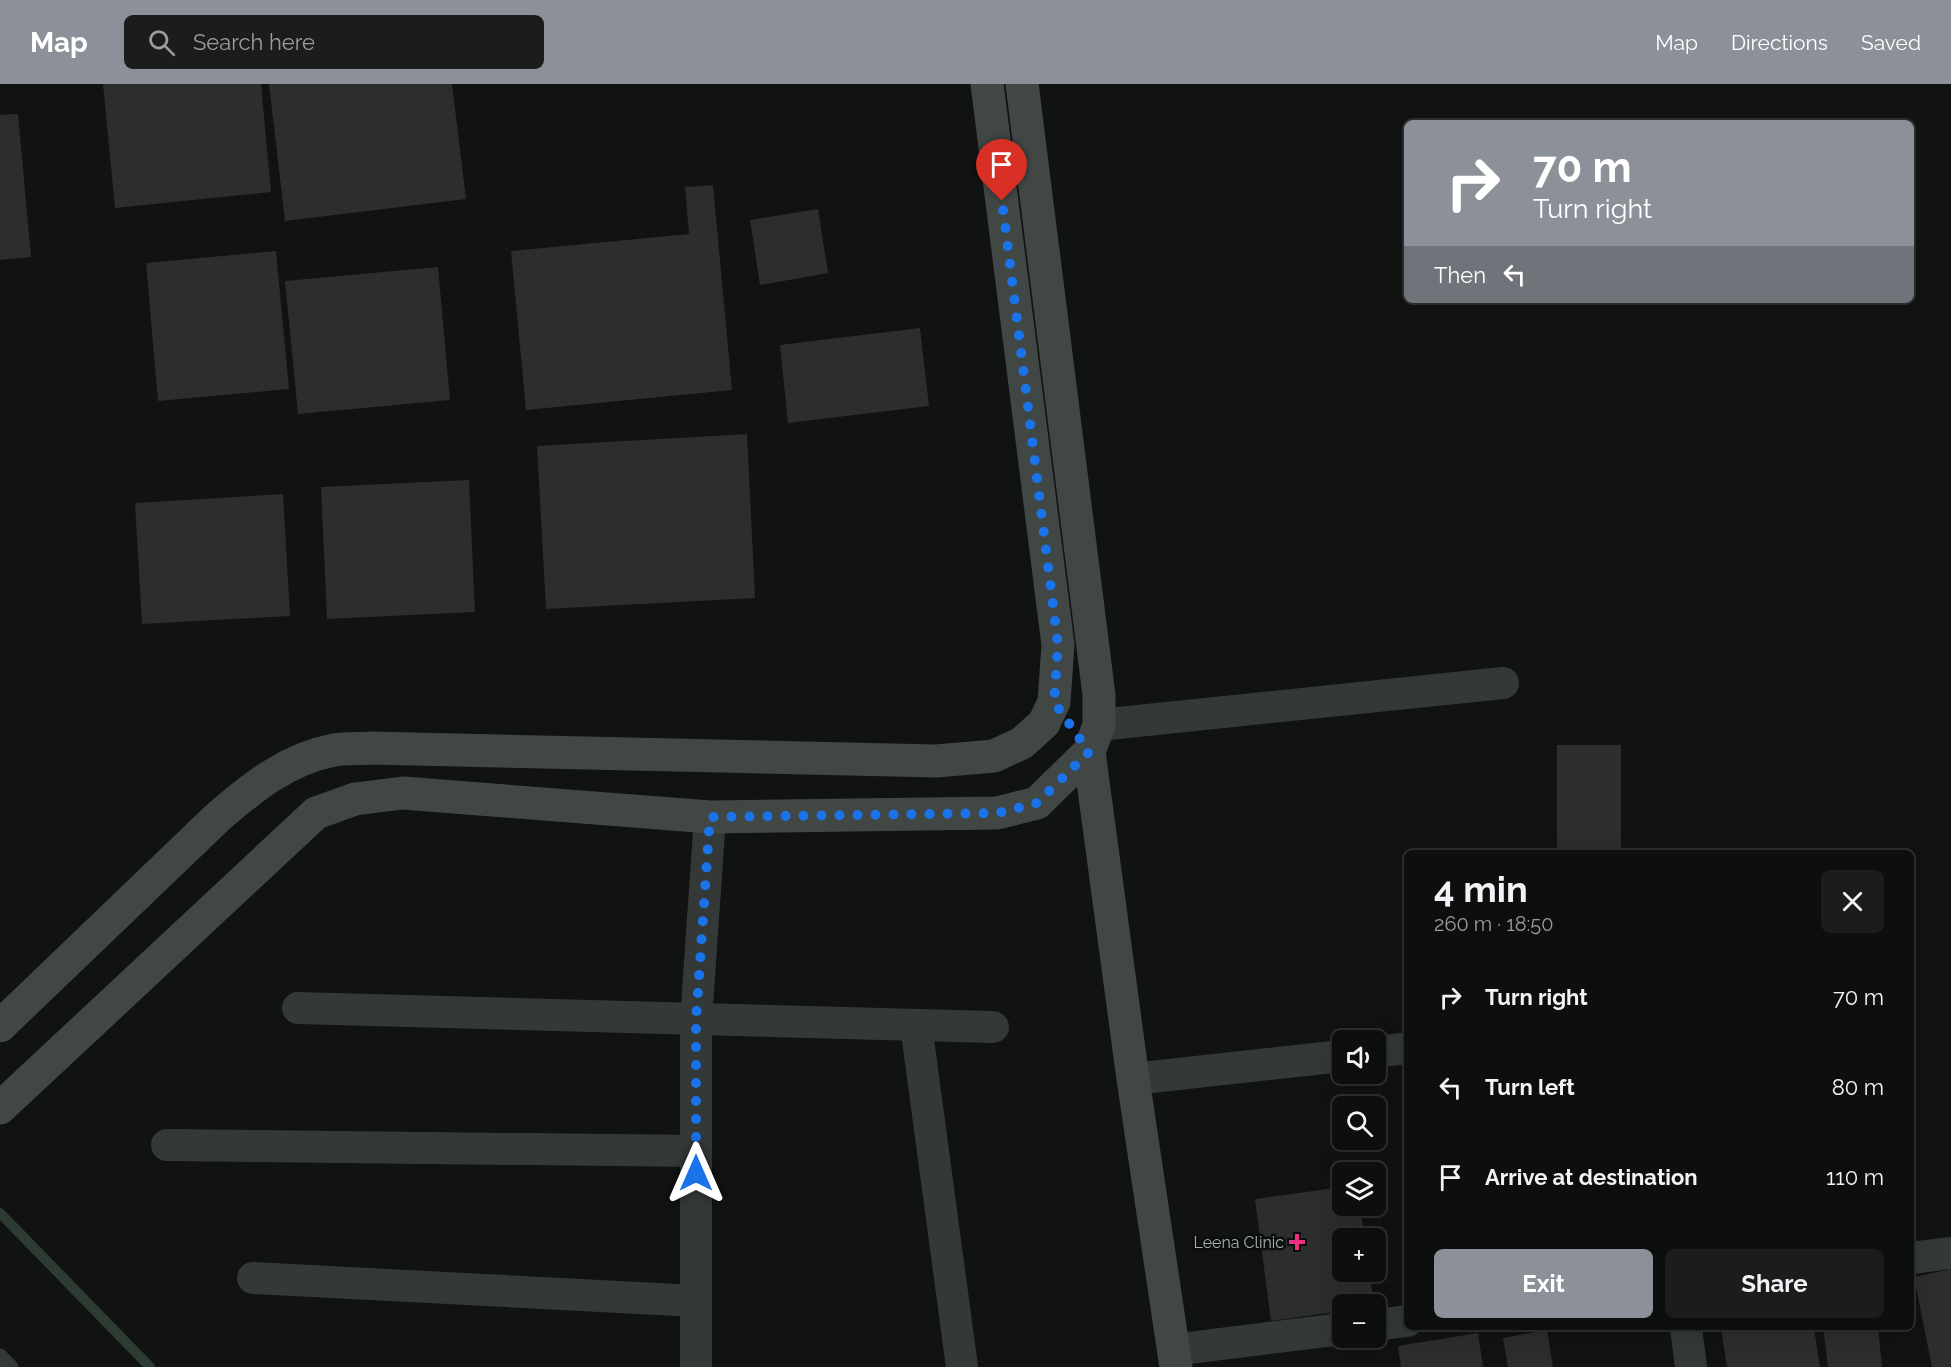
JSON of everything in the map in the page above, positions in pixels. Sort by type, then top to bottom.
[{"type":"main road","points":[[0,1026],[218,817],[253,787],[291,763],[334,750],[371,748],[936,761],[994,756],[1022,744],[1044,723],[1054,702],[1058,645],[987,84]]},
{"type":"main road","points":[[1022,84],[1099,695],[1094,738],[1133,1079],[1174,1359]]},
{"type":"main road","points":[[1054,702],[1094,738]]},
{"type":"main road","points":[[0,1108],[316,813],[355,799],[404,794],[710,817],[998,813],[1037,803],[1094,738]]},
{"type":"street","points":[[1094,738],[1503,683]]},
{"type":"street","points":[[696,1367],[696,1020],[710,817]]},
{"type":"street","points":[[298,1008],[993,1027]]},
{"type":"street","points":[[916,1025],[962,1367]]},
{"type":"street","points":[[1386,1051],[1404,1048]]},
{"type":"street","points":[[1133,1079],[1332,1057]]},
{"type":"street","points":[[167,1145],[696,1151]]},
{"type":"street","points":[[1914,1258],[1951,1253]]},
{"type":"street","points":[[253,1278],[696,1301]]},
{"type":"street","points":[[1386,1324],[1404,1321]]},
{"type":"street","points":[[1686,1330],[1691,1367]]},
{"type":"street","points":[[1174,1359],[1332,1331]]},
{"type":"lane","points":[[0,1356],[11,1367]]},
{"type":"building","points":[[103,84],[261,84],[271,192],[115,208]]},
{"type":"building","points":[[269,84],[452,84],[466,199],[285,221]]},
{"type":"building","points":[[18,114],[31,257],[0,260],[0,115]]},
{"type":"building","points":[[713,185],[732,390],[526,410],[511,251],[689,234],[685,187]]},
{"type":"building","points":[[818,209],[828,273],[760,285],[750,220]]},
{"type":"building","points":[[276,251],[289,389],[158,401],[146,263]]},
{"type":"building","points":[[438,267],[450,400],[298,414],[285,281]]},
{"type":"building","points":[[920,328],[929,406],[788,423],[780,345]]},
{"type":"building","points":[[747,434],[755,598],[546,609],[537,446]]},
{"type":"building","points":[[469,480],[475,612],[327,619],[321,487]]},
{"type":"building","points":[[283,494],[290,616],[142,624],[135,503]]},
{"type":"building","points":[[1557,745],[1621,745],[1621,850],[1557,850]]},
{"type":"building","points":[[1332,1188],[1332,1216],[1362,1216],[1363,1228],[1332,1228],[1332,1282],[1371,1282],[1372,1294],[1332,1294],[1332,1312],[1271,1321],[1255,1199]]},
{"type":"building","points":[[1951,1269],[1951,1367],[1932,1367],[1914,1277]]},
{"type":"building","points":[[1547,1330],[1553,1367],[1508,1367],[1503,1338]]},
{"type":"building","points":[[1721,1330],[1814,1330],[1820,1367],[1727,1367]]},
{"type":"building","points":[[1823,1330],[1878,1330],[1882,1367],[1828,1367]]},
{"type":"building","points":[[1478,1333],[1483,1367],[1401,1367],[1398,1346]]},
{"type":"waterway","points":[[0,1213],[150,1367]]},
{"type":"place","name":"Leena Clinic","points":[[1297,1242]]},
{"type":"route","points":[[696,1173],[696,1020],[710,817],[998,813],[1037,803],[1089,752],[1054,702],[1058,645],[1002,201]]}]
